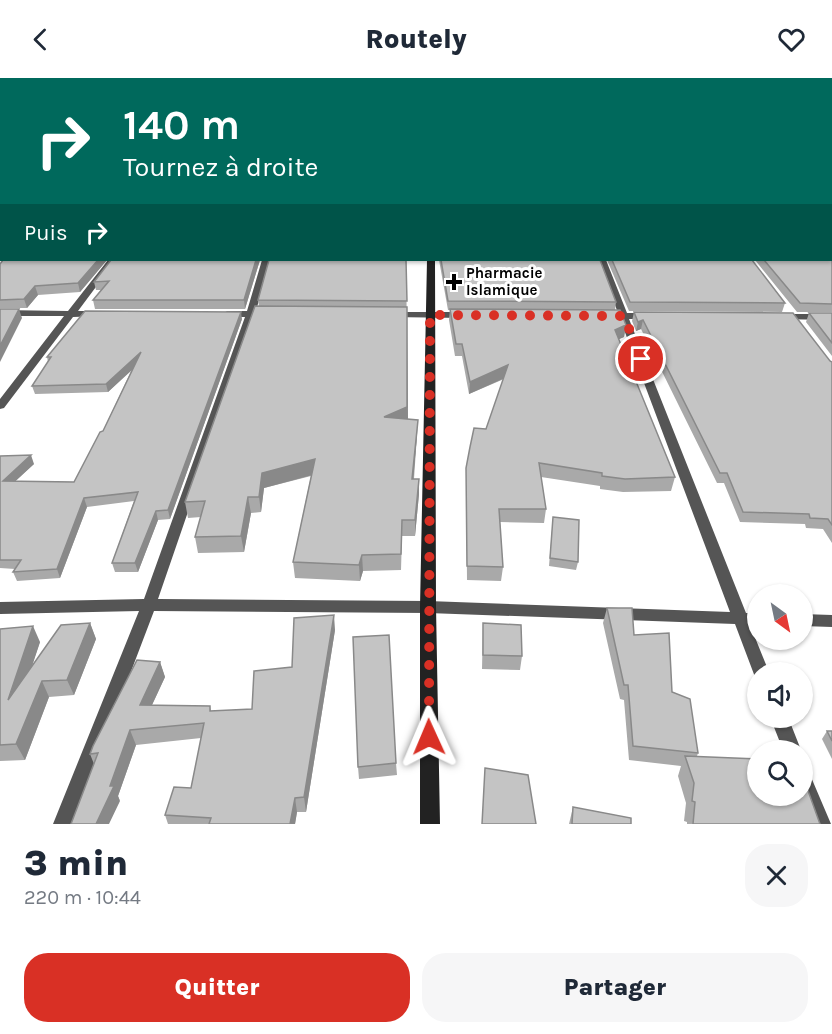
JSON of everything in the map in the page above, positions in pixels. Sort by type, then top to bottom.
[{"type":"street","points":[[0,406],[111,261]]},
{"type":"street","points":[[63,824],[149,605],[251,314],[267,261]]},
{"type":"street","points":[[430,824],[428,607],[431,261]]},
{"type":"street","points":[[602,261],[757,662]]},
{"type":"street","points":[[786,307],[797,321]]},
{"type":"street","points":[[0,313],[115,314]]},
{"type":"street","points":[[217,314],[283,314]]},
{"type":"street","points":[[384,315],[476,315]]},
{"type":"street","points":[[601,316],[658,316]]},
{"type":"street","points":[[771,317],[797,321],[832,317]]},
{"type":"street","points":[[0,608],[149,605],[428,607],[747,619]]},
{"type":"street","points":[[813,620],[832,621]]},
{"type":"street","points":[[813,804],[821,824]]},
{"type":"building","points":[[2,261],[97,261],[78,283],[35,286],[24,299],[0,300],[0,264]]},
{"type":"building","points":[[110,261],[256,261],[244,300],[93,300],[109,281],[94,282]]},
{"type":"building","points":[[269,261],[406,261],[407,301],[258,300]]},
{"type":"building","points":[[441,261],[600,261],[616,302],[448,301]]},
{"type":"building","points":[[612,261],[753,261],[785,303],[630,302]]},
{"type":"building","points":[[765,261],[832,261],[832,304],[800,303]]},
{"type":"building","points":[[255,306],[407,307],[407,407],[384,417],[418,420],[412,479],[419,479],[415,520],[402,520],[401,554],[362,555],[359,565],[293,562],[315,459],[262,473],[259,497],[248,497],[241,536],[195,537],[205,501],[185,502]]},
{"type":"building","points":[[0,309],[19,309],[0,346]]},
{"type":"building","points":[[450,309],[620,310],[626,325],[615,330],[675,477],[625,479],[539,463],[546,509],[499,509],[503,567],[467,566],[466,468],[470,447],[474,428],[486,429],[508,365],[470,382],[462,344],[456,344]]},
{"type":"building","points":[[85,311],[241,312],[168,510],[156,511],[135,563],[112,563],[138,492],[84,498],[57,569],[13,572],[21,560],[0,560],[0,456],[31,455],[3,481],[74,482],[100,432],[103,431],[141,352],[106,384],[32,386],[51,357],[47,357]]},
{"type":"building","points":[[634,312],[793,313],[832,362],[832,525],[828,519],[810,518],[809,514],[743,512],[727,473],[720,473],[643,320],[638,322]]},
{"type":"building","points":[[809,313],[832,313],[832,343]]},
{"type":"building","points":[[553,517],[579,520],[578,562],[550,558]]},
{"type":"building","points":[[607,608],[632,608],[634,635],[669,633],[672,692],[690,699],[698,753],[633,746],[628,685],[624,685]]},
{"type":"building","points":[[334,615],[304,797],[295,798],[290,824],[209,824],[211,818],[165,815],[174,787],[191,788],[204,723],[130,730],[110,786],[114,786],[96,824],[71,824],[98,753],[90,754],[93,746],[137,660],[160,662],[140,705],[210,706],[210,711],[252,709],[254,671],[292,667],[294,618]]},
{"type":"building","points":[[90,623],[67,680],[42,681],[16,744],[0,745],[0,629],[33,626],[8,700],[61,625]]},
{"type":"building","points":[[483,623],[521,625],[522,656],[483,655]]},
{"type":"building","points":[[389,635],[396,763],[358,767],[353,637]]},
{"type":"building","points":[[827,731],[832,731],[832,741]]},
{"type":"building","points":[[685,756],[747,759],[747,806],[813,805],[820,824],[693,824],[694,783]]},
{"type":"building","points":[[485,768],[528,775],[536,824],[482,824]]},
{"type":"building","points":[[573,807],[631,818],[631,824],[572,824]]},
{"type":"place","name":"Pharmacie Islamique","points":[[454,282]]},
{"type":"route","points":[[429,737],[430,315],[624,316],[641,359]]}]
